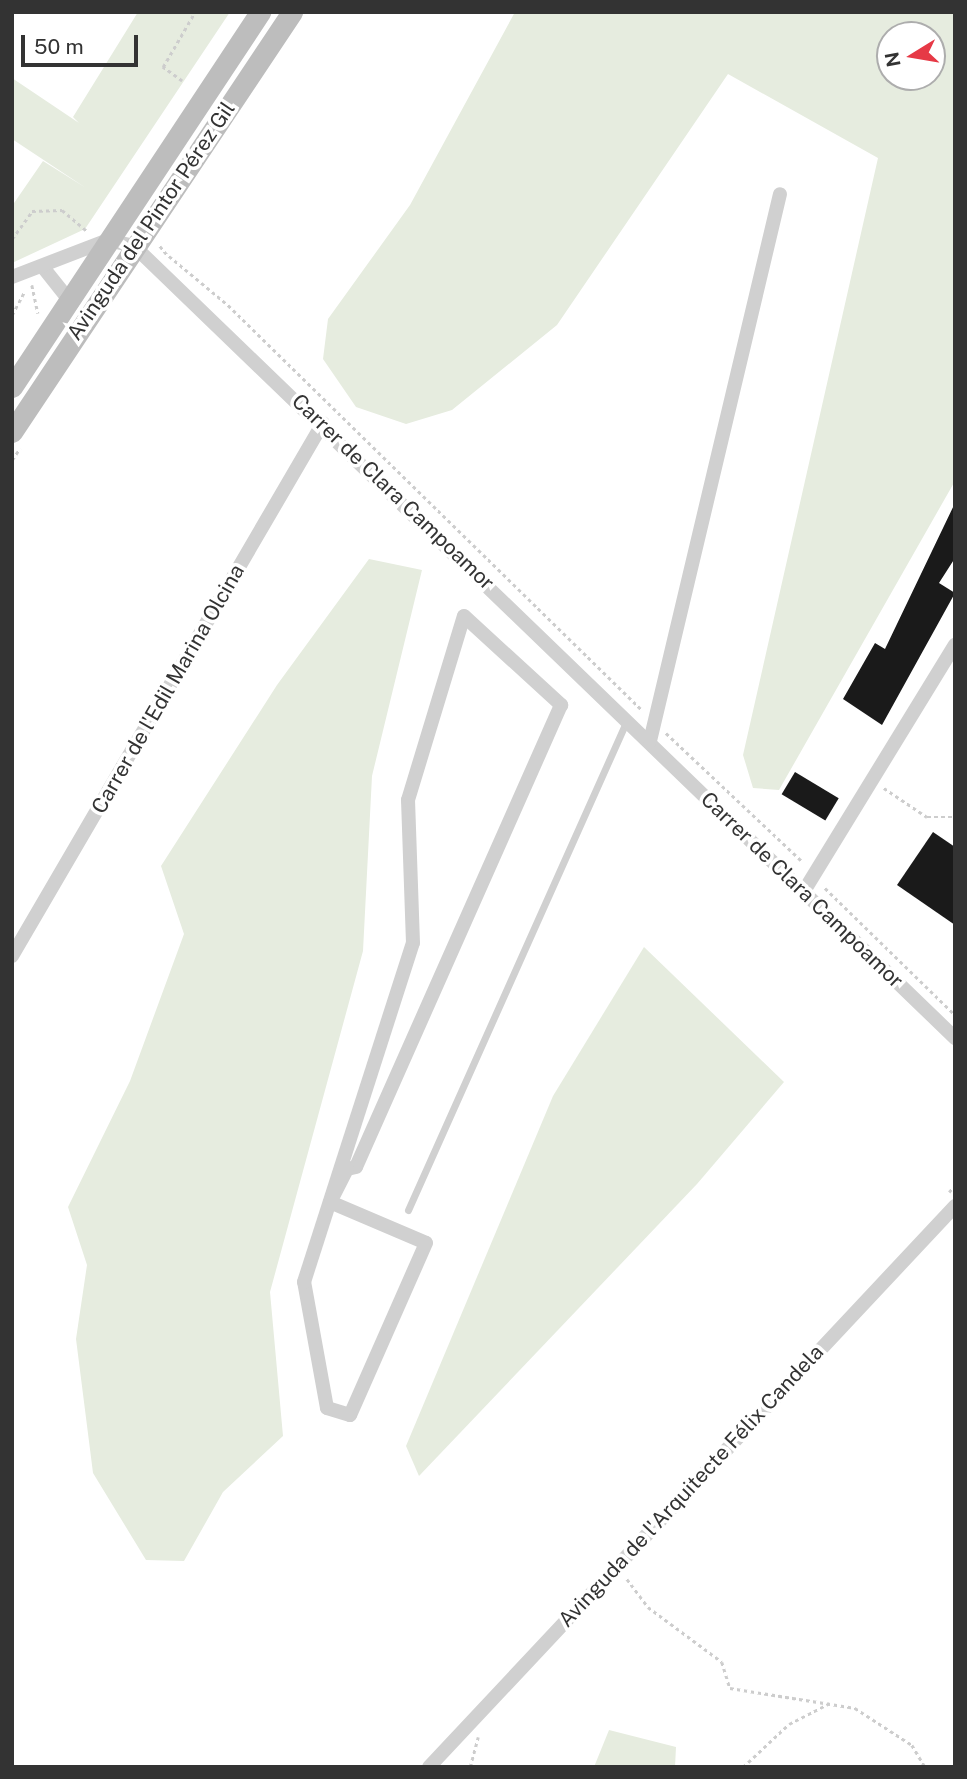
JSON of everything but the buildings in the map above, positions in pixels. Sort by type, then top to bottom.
[{"type":"main road","name":"Avinguda del Pintor Pérez Gil","points":[[12,387],[69,300],[99,234],[260,12]]},
{"type":"main road","name":"Avinguda del Pintor Pérez Gil","points":[[12,432],[292,12]]},
{"type":"street","points":[[650,741],[780,194]]},
{"type":"street","points":[[19,275],[42,266],[99,234],[134,246]]},
{"type":"street","name":"Carrer de Clara Campoamor","points":[[134,246],[323,423],[955,1038]]},
{"type":"street","points":[[42,266],[69,300]]},
{"type":"street","name":"Carrer de l'Edil Marina Olcina","points":[[12,956],[323,423]]},
{"type":"street","points":[[464,616],[561,705],[356,1167],[347,1169],[330,1202],[426,1243],[350,1415],[327,1408],[304,1282],[413,943],[408,800],[464,616]]},
{"type":"street","points":[[804,891],[873,783],[955,645]]},
{"type":"street","name":"Avinguda de l'Arquitecte Félix Candela","points":[[429,1767],[955,1206]]},
{"type":"lane","points":[[408,1210],[628,719]]},
{"type":"path","points":[[182,82],[163,67],[195,12]]},
{"type":"path","points":[[12,239],[32,211],[62,210],[99,234]]},
{"type":"path","points":[[85,239],[99,234]]},
{"type":"path","points":[[169,256],[228,305],[799,863],[818,869],[828,877],[825,889],[955,1014]]},
{"type":"path","points":[[19,275],[39,318]]},
{"type":"path","points":[[12,315],[24,292]]},
{"type":"path","points":[[873,783],[927,817],[955,817]]},
{"type":"path","points":[[625,1555],[628,1587],[722,1662],[730,1688],[771,1699],[831,1703],[855,1708],[912,1745],[925,1767]]},
{"type":"path","points":[[743,1767],[789,1724],[831,1703]]},
{"type":"shaded area","points":[[138,12],[230,12],[85,229],[12,263],[12,206],[43,161],[86,188],[12,139],[12,78],[79,123],[73,117]]},
{"type":"shaded area","points":[[515,12],[955,12],[955,481],[779,790],[753,788],[743,755],[878,158],[728,74],[557,325],[452,410],[406,424],[356,407],[323,359],[328,319],[410,205]]},
{"type":"shaded area","points":[[369,559],[422,570],[372,776],[363,951],[270,1292],[283,1436],[223,1492],[184,1561],[146,1560],[93,1473],[76,1339],[87,1265],[68,1207],[130,1081],[184,934],[161,866],[277,685]]},
{"type":"shaded area","points":[[644,947],[784,1082],[697,1184],[419,1476],[406,1446],[553,1096]]},
{"type":"shaded area","points":[[609,1730],[676,1747],[675,1767],[594,1767]]}]
